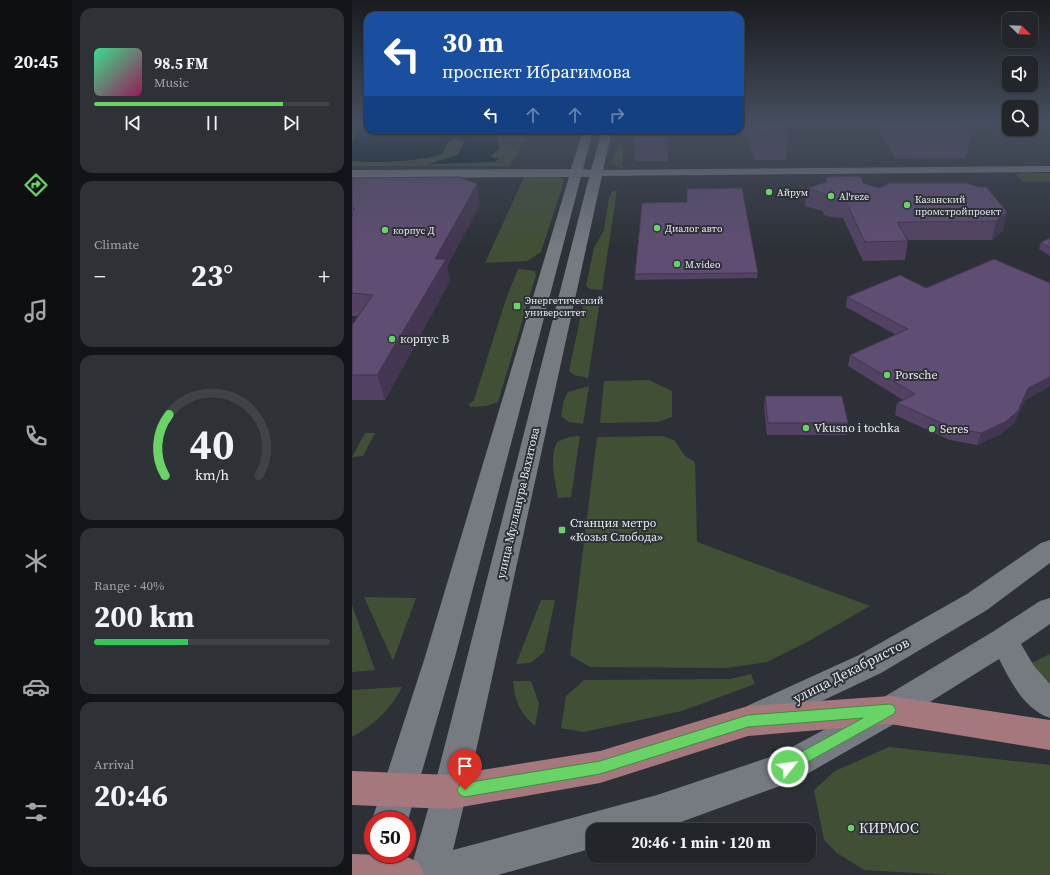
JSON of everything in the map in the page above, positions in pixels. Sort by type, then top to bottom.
[{"type":"main road","name":"улица Мулланура Вахитова","points":[[429,875],[450,792],[566,297],[586,165]]},
{"type":"main road","name":"улица Мулланура Вахитова","points":[[394,806],[586,173],[590,165]]},
{"type":"main road","points":[[352,174],[586,173]]},
{"type":"main road","name":"улица Декабристов","points":[[352,788],[394,806],[450,792],[600,767],[748,721],[870,664],[977,602],[1050,550]]},
{"type":"main road","points":[[620,823],[657,813],[788,767],[890,710],[1004,640],[1050,609]]},
{"type":"main road","points":[[1004,640],[1025,679],[1037,694],[1050,704]]},
{"type":"main road","points":[[748,721],[890,710],[1050,735]]},
{"type":"main road","points":[[429,875],[586,832]]},
{"type":"street","points":[[586,173],[1050,169]]},
{"type":"green space","points":[[352,165],[511,165],[510,166]]},
{"type":"green space","points":[[612,165],[622,165],[623,169]]},
{"type":"green space","points":[[1020,173],[1050,173],[1050,182],[1023,182],[1016,175]]},
{"type":"green space","points":[[525,175],[559,176],[564,181],[541,252],[527,261],[485,263]]},
{"type":"green space","points":[[617,190],[602,290],[590,289],[586,286],[594,248],[604,230],[609,197],[612,192]]},
{"type":"green space","points":[[518,269],[535,271],[536,275],[498,402],[487,406],[470,407],[469,404],[474,400],[506,299]]},
{"type":"green space","points":[[584,301],[600,301],[588,378],[574,375],[569,371]]},
{"type":"green space","points":[[649,380],[672,391],[672,417],[658,422],[600,423],[604,381]]},
{"type":"green space","points":[[589,386],[583,424],[569,422],[561,416],[564,400],[568,392]]},
{"type":"green space","points":[[365,433],[375,433],[363,456],[352,457]]},
{"type":"green space","points":[[580,436],[571,497],[558,498],[553,469],[553,455],[557,442],[569,437]]},
{"type":"green space","points":[[662,436],[674,440],[685,456],[695,462],[697,542],[870,606],[807,642],[767,662],[726,668],[590,667],[570,655],[597,437]]},
{"type":"green space","points":[[364,597],[416,598],[393,661]]},
{"type":"green space","points":[[541,600],[555,600],[544,652],[530,663],[516,664]]},
{"type":"green space","points":[[352,605],[375,670],[352,672]]},
{"type":"green space","points":[[1050,654],[1050,695],[1029,664]]},
{"type":"green space","points":[[751,674],[755,684],[682,711],[584,732],[561,728],[566,696],[584,680],[730,679]]},
{"type":"green space","points":[[513,681],[531,681],[539,704],[535,726],[522,712],[519,706],[515,695]]},
{"type":"green space","points":[[402,687],[393,702],[375,722],[352,737],[352,690]]},
{"type":"green space","points":[[889,747],[1050,765],[1050,875],[948,875],[864,870],[837,853],[824,840],[814,790],[835,771]]},
{"type":"building","points":[[460,177],[477,184],[435,259],[446,259],[377,375],[352,375],[352,325],[373,295],[352,293],[352,212],[355,208],[352,208],[352,178]]},
{"type":"building","points":[[826,177],[861,177],[863,183],[880,188],[890,183],[966,183],[979,187],[986,187],[1007,212],[996,221],[897,222],[908,241],[865,242],[845,200],[833,200],[825,197],[825,194],[807,188],[827,182]]},
{"type":"building","points":[[742,188],[758,273],[635,274],[642,203],[687,202],[687,189]]},
{"type":"building","points":[[1050,238],[1050,248],[1041,242]]},
{"type":"building","points":[[994,259],[1050,283],[1050,377],[1028,388],[1018,411],[1005,422],[981,433],[953,428],[897,403],[915,394],[850,355],[908,329],[847,297],[900,275],[926,288]]},
{"type":"building","points":[[765,396],[842,396],[848,423],[768,423]]},
{"type":"place","name":"Айрум","points":[[769,192]]},
{"type":"place","name":"Al'reze","points":[[831,196]]},
{"type":"place","name":"Казанский промстройпроект","points":[[907,205]]},
{"type":"place","name":"Диалог авто","points":[[657,228]]},
{"type":"place","name":"корпус Д","points":[[385,230]]},
{"type":"place","name":"M.video","points":[[677,264]]},
{"type":"place","name":"Энергетический университет","points":[[517,306]]},
{"type":"place","name":"корпус В","points":[[392,339]]},
{"type":"place","name":"Porsche","points":[[887,375]]},
{"type":"place","name":"Vkusno i tochka","points":[[806,428]]},
{"type":"place","name":"Seres","points":[[932,429]]},
{"type":"place","name":"Станция метро «Козья Слобода»","points":[[562,530]]},
{"type":"place","name":"КИРМОС","points":[[851,828]]},
{"type":"route","points":[[465,790],[600,767],[748,721],[890,710],[788,767]]}]
